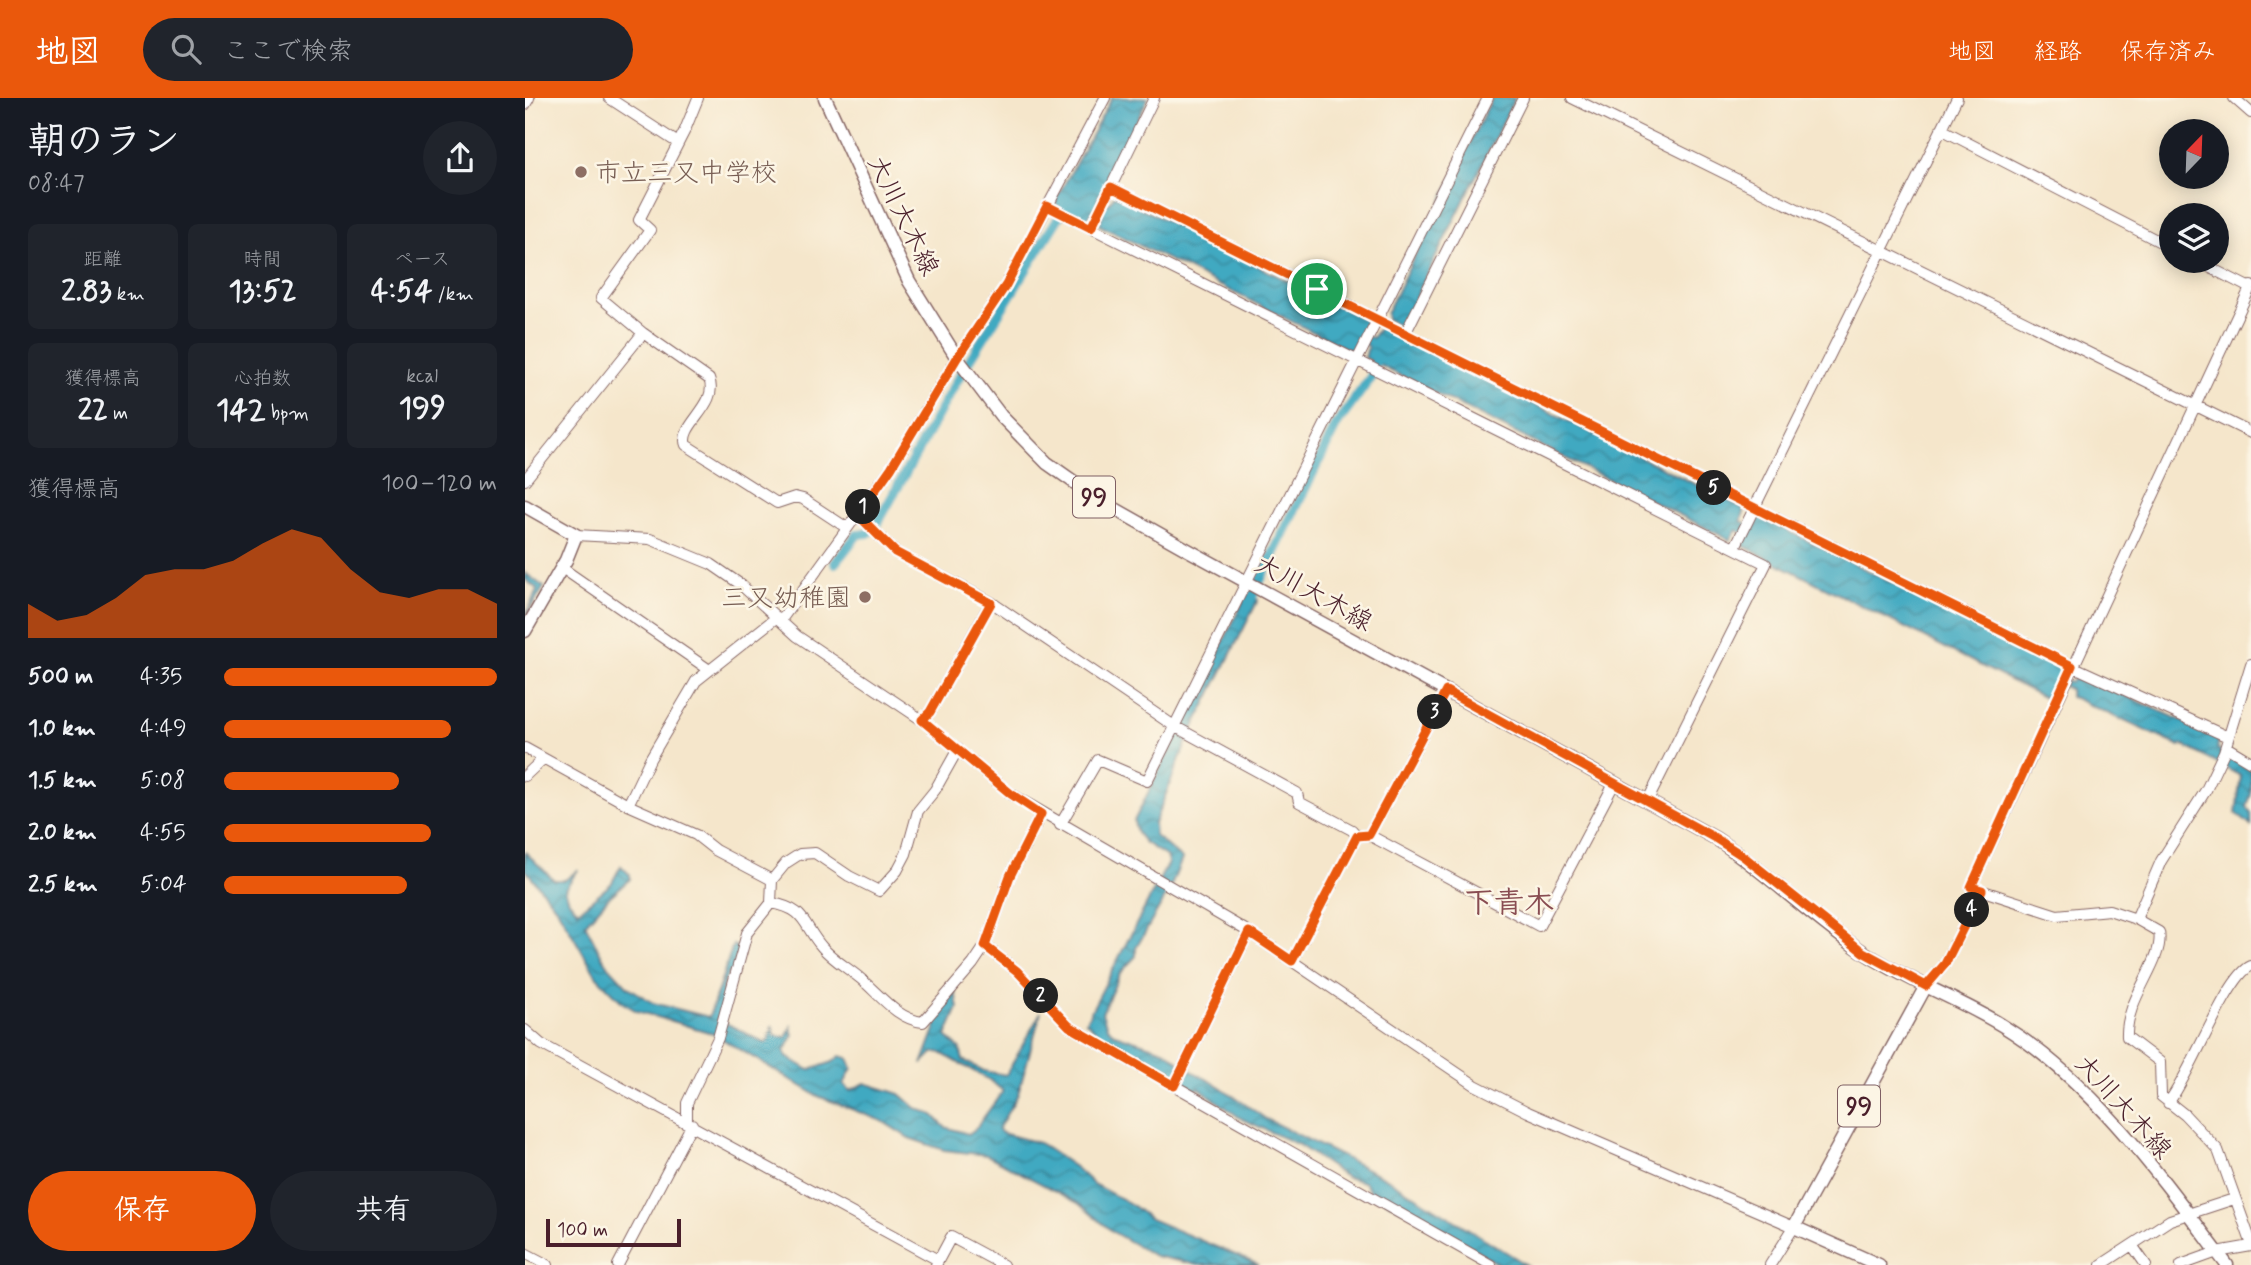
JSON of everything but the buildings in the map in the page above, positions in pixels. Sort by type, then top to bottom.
[{"type":"main road","name":"大川大木線","points":[[825,98],[909,281],[958,359],[1001,416],[1047,463],[1101,501],[1648,800],[1743,856],[1863,952],[2003,1026],[2064,1069],[2093,1097],[2227,1265]]},
{"type":"main road","points":[[525,506],[576,535],[562,568],[525,631]]},
{"type":"main road","name":"99","points":[[1794,1227],[1926,986]]},
{"type":"main road","points":[[1794,1227],[1879,1265]]},
{"type":"street","points":[[525,105],[529,98]]},
{"type":"street","points":[[609,98],[678,143]]},
{"type":"street","points":[[698,98],[639,220],[650,230],[601,298],[643,333],[709,379],[711,395],[685,437],[685,445],[777,503],[795,497],[803,499],[847,528]]},
{"type":"street","points":[[628,805],[649,759],[684,700],[708,669],[779,619],[891,468],[1006,285],[1105,98]]},
{"type":"street","points":[[1092,225],[1154,98]]},
{"type":"street","points":[[1060,825],[1094,762],[1108,761],[1133,777],[1147,781],[1245,580],[1488,98]]},
{"type":"street","points":[[1402,332],[1524,98]]},
{"type":"street","points":[[1572,98],[1881,253],[2251,433]]},
{"type":"street","points":[[1735,547],[1957,98]]},
{"type":"street","points":[[2234,98],[2251,113]]},
{"type":"street","points":[[1941,129],[2159,241]]},
{"type":"street","points":[[1110,190],[1376,322],[1402,332],[2071,669],[2227,742],[2251,762]]},
{"type":"street","points":[[1049,207],[1092,225],[1766,564],[1648,800]]},
{"type":"street","points":[[2181,1265],[2217,1252],[2251,1244],[2214,1144],[2180,1110],[2168,1104],[2161,1096],[2160,1062],[2127,1037],[2134,998],[2147,976],[2161,940],[2154,927],[2137,919],[2100,909],[2057,915],[1971,887],[2250,287],[2221,273]]},
{"type":"street","points":[[525,480],[643,333]]},
{"type":"street","points":[[858,515],[895,552],[991,603],[1175,727],[1297,793],[1300,802],[1352,830],[1357,836]]},
{"type":"street","points":[[576,535],[650,539],[685,551],[740,584],[797,636],[922,720],[1011,794],[1041,814],[1249,932],[1475,1085],[1506,1102],[1794,1227],[1770,1265]]},
{"type":"street","points":[[562,568],[708,669]]},
{"type":"street","points":[[922,720],[930,712],[991,603]]},
{"type":"street","points":[[2137,919],[2161,861],[2206,790],[2227,742],[2251,664]]},
{"type":"street","points":[[1369,835],[1446,691]]},
{"type":"street","points":[[525,748],[628,805],[696,835],[715,850],[772,880]]},
{"type":"street","points":[[618,1265],[689,1123],[687,1103],[718,1038],[747,933],[771,903],[772,880],[786,863],[800,854],[815,853],[849,876],[879,891],[897,871],[906,854],[918,811],[935,790],[958,749]]},
{"type":"street","points":[[525,776],[543,760]]},
{"type":"street","points":[[1357,836],[1369,835],[1539,926],[1615,782]]},
{"type":"street","points":[[771,903],[800,913],[822,947],[896,1010],[915,1021],[923,1022],[985,946],[1010,876],[1041,814]]},
{"type":"street","points":[[1292,961],[1357,836]]},
{"type":"street","points":[[1926,986],[1945,964],[1982,890]]},
{"type":"street","points":[[1175,1084],[1249,932]]},
{"type":"street","points":[[985,946],[1017,971],[1069,1026],[1491,1265]]},
{"type":"street","points":[[2168,1104],[2196,1059],[2237,976],[2251,966]]},
{"type":"street","points":[[525,1030],[541,1044],[689,1123],[937,1263],[951,1237],[1003,1265]]},
{"type":"street","points":[[2101,1265],[2170,1220],[2234,1199]]},
{"type":"street","points":[[2132,1245],[2146,1265]]},
{"type":"street","points":[[525,1253],[548,1265]]},
{"type":"water","points":[[1112,98],[1148,98],[1097,200],[1107,205],[1115,195],[1368,321],[1364,333],[1372,338],[1380,327],[1745,509],[1741,521],[1751,526],[1758,516],[2062,667],[2061,678],[2071,682],[2077,674],[2219,737],[2217,749],[2251,765],[2251,793],[2247,807],[2251,813],[2251,826],[2236,813],[2241,776],[2183,745],[2179,746],[2070,696],[2070,689],[2059,684],[2045,698],[1743,546],[1746,535],[1737,530],[1730,540],[1365,358],[1368,346],[1360,342],[1353,352],[1099,225],[1103,213],[1094,209],[1086,220],[1056,205],[1055,201]]},
{"type":"water","points":[[1492,98],[1515,98],[1403,323],[1398,325],[1387,319],[1386,314]]},
{"type":"water","points":[[525,573],[544,587],[525,618],[537,589],[525,579]]},
{"type":"water","points":[[1247,594],[1258,600],[1187,741],[1154,824],[1155,836],[1182,859],[1169,891],[1136,948],[1136,956],[1120,973],[1102,1013],[1107,1027],[1115,1034],[1166,1051],[1188,1069],[1219,1086],[1266,1119],[1387,1179],[1527,1265],[1500,1265],[1449,1233],[1371,1193],[1364,1182],[1346,1177],[1299,1145],[1240,1118],[1199,1088],[1196,1090],[1172,1074],[1104,1040],[1086,1021],[1168,863],[1167,857],[1144,842],[1137,833],[1134,821]]},
{"type":"water","points":[[525,852],[554,880],[565,880],[578,870],[565,889],[569,901],[578,911],[611,884],[621,866],[630,875],[630,879],[608,898],[585,924],[605,962],[627,986],[653,1003],[709,1017],[733,945],[739,948],[732,972],[728,973],[722,990],[725,993],[718,1019],[764,1043],[767,1043],[773,1025],[774,1035],[786,1038],[791,1027],[793,1036],[784,1051],[787,1057],[809,1070],[833,1062],[840,1056],[848,1058],[852,1068],[844,1084],[850,1091],[865,1083],[900,1094],[916,1108],[933,1115],[945,1127],[968,1134],[973,1132],[1003,1091],[990,1080],[939,1052],[933,1053],[922,1064],[937,1024],[935,1017],[955,991],[958,1008],[946,1036],[960,1049],[963,1060],[984,1071],[1006,1075],[1041,1012],[1018,1094],[998,1129],[1002,1133],[1039,1143],[1076,1168],[1093,1184],[1129,1203],[1150,1219],[1259,1265],[1198,1265],[1155,1256],[1113,1232],[1078,1203],[987,1155],[944,1150],[909,1138],[882,1121],[818,1096],[712,1033],[637,1011],[623,1003],[597,977],[558,910],[525,869]]},
{"type":"waterway","points":[[835,563],[858,534],[868,533],[877,524],[956,382],[1065,207]]},
{"type":"waterway","points":[[1247,607],[1337,424],[1371,377],[1376,361]]},
{"type":"place","name":"市立三又中学校","points":[[581,172]]},
{"type":"place","name":"三又幼稚園","points":[[865,597]]},
{"type":"district","name":"下青木","points":[[1509,902]]},
{"type":"route","points":[[1111,187],[1317,289],[1681,474],[1701,481],[2072,666],[1971,887],[1982,890],[1945,964],[1926,986],[1863,952],[1743,856],[1715,838],[1446,691],[1369,835],[1357,836],[1292,961],[1249,932],[1174,1086],[1069,1026],[1017,971],[985,946],[997,906],[1018,857],[1041,814],[1011,794],[922,720],[930,712],[991,603],[895,552],[858,515],[891,468],[957,358],[1006,285],[1047,206],[1091,228],[1111,187]]}]
